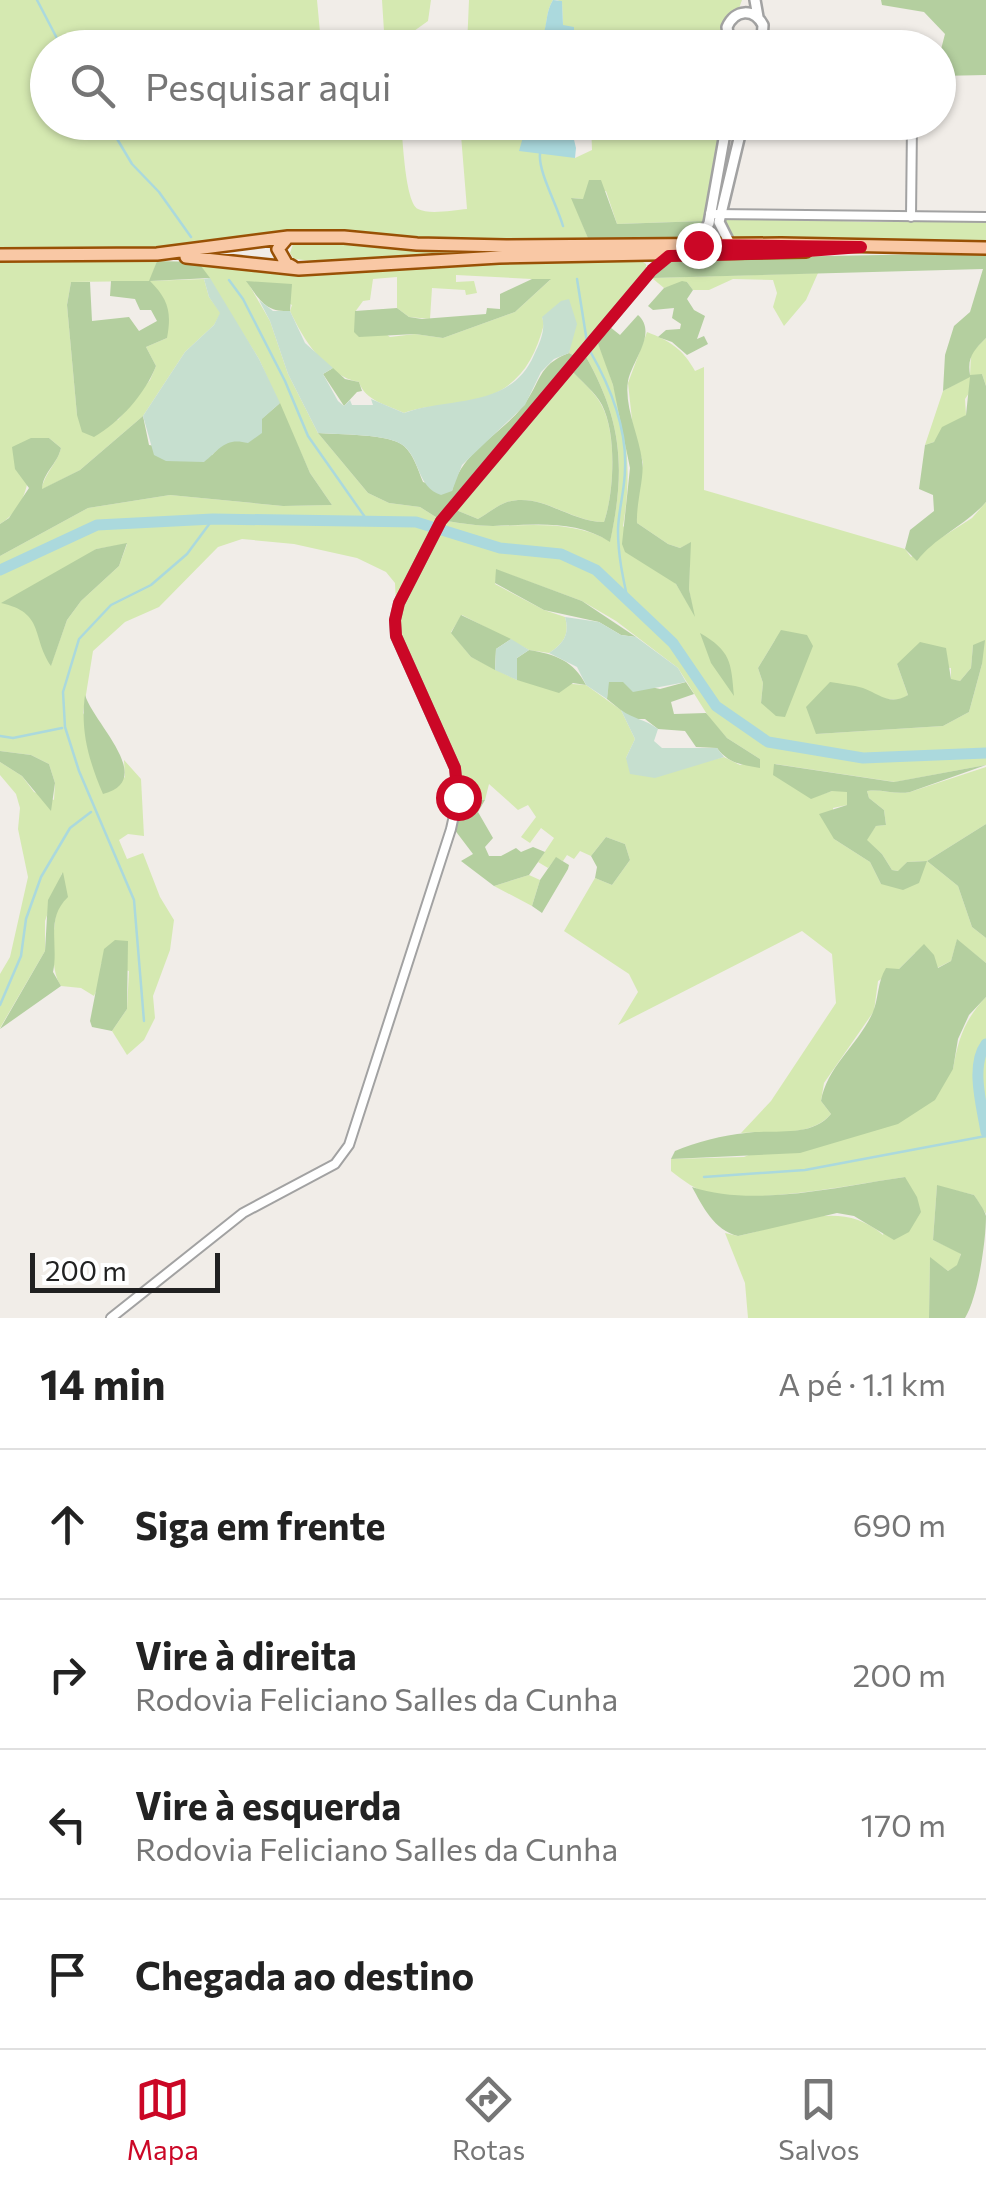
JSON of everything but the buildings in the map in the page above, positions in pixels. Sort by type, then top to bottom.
[{"type":"main road","points":[[288,237],[278,250],[286,262],[298,269]]},
{"type":"main road","points":[[156,254],[288,237],[506,246],[986,248]]},
{"type":"main road","points":[[0,255],[156,254],[298,269],[422,260],[781,253],[861,247]]},
{"type":"street","points":[[740,13],[743,0]]},
{"type":"street","points":[[755,0],[764,30]]},
{"type":"street","points":[[726,30],[728,22],[740,13],[758,17]]},
{"type":"street","points":[[698,245],[710,214],[724,140]]},
{"type":"street","points":[[730,244],[720,222],[740,140]]},
{"type":"street","points":[[911,217],[912,140]]},
{"type":"street","points":[[710,214],[986,218]]},
{"type":"street","points":[[641,256],[652,270]]},
{"type":"street","points":[[112,1318],[243,1213],[335,1164],[348,1145],[458,797],[455,768],[396,636],[399,603],[441,521],[652,270],[669,256]]},
{"type":"green space","points":[[0,0],[317,0],[320,30],[30,30],[30,140],[402,140],[414,204],[423,211],[435,212],[467,209],[461,140],[544,140],[575,158],[592,150],[592,140],[721,140],[704,221],[617,224],[606,191],[583,199],[572,198],[590,243],[418,240],[345,231],[287,233],[195,248],[0,251]]},
{"type":"green space","points":[[382,0],[431,0],[428,21],[415,30],[384,30]]},
{"type":"green space","points":[[469,0],[553,0],[544,30],[468,30]]},
{"type":"green space","points":[[557,0],[742,0],[738,11],[728,19],[730,30],[556,30],[563,26],[562,2]]},
{"type":"green space","points":[[881,0],[986,0],[986,75],[956,76],[956,30],[941,30],[924,12],[882,5]]},
{"type":"green space","points":[[589,180],[601,180],[617,224],[704,221],[701,231],[691,241],[590,243],[571,198],[583,199]]},
{"type":"green space","points":[[726,217],[986,222],[986,241],[731,239],[722,221]]},
{"type":"green space","points":[[310,240],[669,253],[404,256],[334,263],[294,259],[290,253],[293,244]]},
{"type":"green space","points":[[986,253],[986,338],[972,354],[969,369],[970,375],[982,374],[986,386],[986,502],[917,561],[905,549],[910,530],[934,511],[933,495],[919,489],[925,445],[934,442],[942,427],[966,415],[970,377],[943,391],[945,355],[954,326],[970,312],[983,269],[652,278],[674,259]]},
{"type":"green space","points":[[640,260],[647,270],[575,356],[569,353],[571,336],[542,317],[544,324],[533,355],[516,379],[504,388],[476,400],[404,413],[372,398],[359,382],[326,364],[302,333],[290,311],[292,305],[247,281],[270,321],[288,374],[318,433],[368,493],[389,503],[420,507],[439,519],[396,603],[395,583],[386,572],[357,558],[294,544],[242,539],[218,547],[159,607],[125,622],[93,651],[83,713],[125,778],[124,760],[141,779],[144,836],[128,834],[119,840],[127,859],[143,853],[160,897],[174,920],[170,950],[153,996],[155,1018],[144,1040],[127,1055],[112,1031],[127,1009],[129,971],[101,963],[94,996],[81,988],[61,986],[53,948],[62,873],[45,921],[45,951],[0,1028],[0,974],[10,957],[28,877],[18,829],[20,808],[16,794],[0,775],[0,762],[22,776],[34,792],[54,800],[55,783],[49,764],[31,755],[0,751],[0,556],[88,508],[170,495],[283,506],[332,505],[310,473],[259,359],[198,262],[302,274],[500,261]],"holes":[[[456,275],[550,280],[515,312],[443,338],[415,334],[390,337],[355,312],[363,301],[370,300],[373,279],[397,277],[397,308],[409,317],[430,319],[432,288],[465,290],[466,295],[477,293],[474,281],[456,282]],[[127,544],[119,566],[81,601],[67,620],[51,665],[35,622],[21,608],[96,549]]]},
{"type":"green space","points":[[157,261],[150,281],[204,279],[209,297],[221,313],[185,352],[143,416],[80,470],[41,490],[61,448],[49,438],[31,438],[27,486],[18,507],[0,524],[0,262]],"holes":[[[149,281],[167,338],[146,347],[156,366],[150,380],[118,420],[77,415],[67,305],[71,282]]]},
{"type":"green space","points":[[157,261],[198,262],[210,278],[150,281],[167,306],[167,338],[146,347],[156,366],[138,397],[113,424],[94,437],[82,432],[77,415],[67,305],[71,282],[90,282],[92,321],[129,317],[139,331],[157,321],[151,310],[140,310],[135,299],[110,296],[111,281],[149,281]]},
{"type":"green space","points":[[818,273],[806,300],[784,326],[773,307],[777,293],[773,280],[733,279],[709,290],[693,290],[687,282],[664,288],[652,278]]},
{"type":"green space","points":[[210,278],[259,359],[280,403],[262,419],[262,433],[248,443],[228,443],[204,462],[166,461],[154,455],[143,416],[185,352],[214,325],[220,313],[209,297],[204,279]]},
{"type":"green space","points":[[532,279],[551,279],[515,312],[443,338],[415,334],[359,337],[354,332],[355,311],[397,308],[409,317],[422,319],[486,314],[487,308],[500,309],[500,294]]},
{"type":"green space","points":[[246,281],[292,284],[290,311],[269,307]]},
{"type":"green space","points":[[682,281],[693,290],[687,299],[694,310],[705,316],[697,339],[704,336],[708,344],[687,355],[672,342],[658,337],[666,330],[680,329],[681,324],[672,318],[674,308],[653,310],[648,306],[664,288]]},
{"type":"green space","points":[[569,299],[577,324],[569,353],[554,359],[541,372],[525,405],[462,465],[452,491],[441,495],[427,486],[409,452],[397,442],[318,433],[288,374],[259,300],[273,311],[290,311],[305,343],[333,368],[323,374],[344,406],[350,400],[352,405],[373,405],[371,399],[404,413],[477,398],[510,385],[524,372],[536,350],[543,331],[542,317]]},
{"type":"green space","points":[[638,315],[645,338],[627,391],[643,466],[637,523],[668,544],[680,548],[691,542],[689,589],[695,617],[676,584],[625,552],[622,544],[630,468],[613,385],[597,341],[610,327],[620,335]]},
{"type":"green space","points":[[647,332],[675,347],[695,371],[704,367],[704,490],[905,549],[911,557],[972,518],[986,502],[986,765],[895,782],[775,764],[811,798],[848,791],[847,805],[833,808],[834,839],[870,862],[881,884],[926,861],[907,862],[899,871],[892,870],[866,840],[876,826],[886,825],[884,810],[869,798],[867,791],[910,792],[986,767],[986,824],[927,861],[958,886],[972,927],[986,938],[986,963],[957,940],[951,961],[937,968],[915,953],[899,969],[878,981],[874,1011],[824,1083],[821,1101],[831,1114],[801,1130],[741,1133],[771,1101],[836,1003],[832,954],[802,931],[618,1025],[638,992],[629,974],[564,931],[595,878],[612,885],[630,860],[625,844],[606,837],[591,856],[580,851],[574,859],[567,855],[563,861],[556,858],[548,868],[538,862],[554,838],[541,828],[530,843],[521,837],[536,817],[528,805],[518,810],[489,784],[485,800],[463,799],[459,767],[400,636],[402,604],[446,521],[568,527],[610,541],[619,467],[607,401],[585,355],[597,341],[614,387],[624,432],[628,477],[623,526],[676,584],[693,612],[690,543],[680,548],[668,544],[637,523],[636,501],[643,463],[633,429],[628,383]],"holes":[[[497,570],[582,601],[616,621],[678,668],[710,719],[727,738],[760,759],[740,765],[724,757],[684,767],[626,758],[635,739],[621,710],[586,685],[517,680],[471,657],[451,632],[462,615],[529,650],[549,653],[566,633],[565,617],[495,584]],[[775,640],[796,683],[786,710],[761,703],[763,683],[758,668]],[[973,645],[982,664],[969,712],[943,726],[816,734],[877,698],[900,700],[908,695],[897,664],[951,668],[951,680],[960,681],[971,668]]]},
{"type":"green space","points":[[986,338],[986,386],[982,374],[965,399],[966,415],[925,445],[943,391],[970,376],[971,353]]},
{"type":"green space","points":[[569,353],[575,356],[439,519],[420,507],[389,503],[368,493],[318,433],[397,442],[410,454],[423,482],[452,491],[472,454],[514,417],[545,369]]},
{"type":"green space","points":[[585,355],[607,401],[617,445],[618,491],[610,542],[568,527],[446,521],[456,510],[478,519],[504,503],[520,500],[604,522],[612,480],[612,447],[602,405],[571,370]]},
{"type":"green space","points":[[333,368],[345,379],[359,382],[362,391],[344,406],[323,374]]},
{"type":"green space","points":[[571,370],[599,401],[607,418],[612,480],[604,522],[520,500],[507,502],[478,519],[456,510]]},
{"type":"green space","points":[[280,403],[310,473],[332,505],[283,506],[170,495],[88,508],[0,556],[0,524],[9,518],[29,488],[15,469],[12,447],[31,438],[49,438],[61,448],[42,489],[80,470],[143,416],[149,445],[212,455],[224,442],[237,440]]},
{"type":"green space","points":[[127,543],[119,566],[81,601],[67,620],[51,666],[31,619],[15,607],[1,603],[96,549]]},
{"type":"green space","points":[[496,569],[582,601],[636,637],[621,635],[599,622],[544,610],[495,583]]},
{"type":"green space","points":[[461,615],[511,639],[496,649],[495,670],[471,657],[451,633]]},
{"type":"green space","points":[[565,617],[599,622],[621,635],[636,637],[678,668],[686,682],[633,692],[623,682],[609,682],[607,699],[586,685],[577,667],[549,653],[564,638]]},
{"type":"green space","points":[[781,630],[807,635],[813,646],[785,717],[776,716],[761,703],[763,683],[758,668]]},
{"type":"green space","points":[[700,633],[724,652],[734,696],[711,663]]},
{"type":"green space","points":[[511,639],[529,650],[517,658],[517,680],[495,670],[496,649]]},
{"type":"green space","points":[[985,640],[969,712],[943,726],[816,734],[806,707],[830,682],[863,688],[890,699],[902,698],[908,695],[897,664],[920,642],[946,648],[951,679],[960,681],[971,668],[973,645]]},
{"type":"green space","points":[[529,650],[563,660],[586,685],[573,683],[559,693],[517,680],[517,658]]},
{"type":"green space","points":[[608,682],[660,689],[686,682],[694,694],[671,702],[674,714],[706,713],[727,738],[760,759],[760,768],[731,760],[717,748],[696,747],[685,731],[658,729],[645,719],[632,719],[607,699]]},
{"type":"green space","points":[[85,695],[123,764],[124,777],[118,787],[103,794],[87,746]]},
{"type":"green space","points":[[621,710],[658,729],[654,741],[662,748],[717,748],[724,757],[655,778],[630,774],[626,758],[635,739]]},
{"type":"green space","points":[[0,751],[31,755],[49,764],[55,783],[51,811],[22,776],[0,762]]},
{"type":"green space","points":[[774,764],[894,782],[986,765],[910,792],[867,791],[869,798],[884,810],[886,825],[876,826],[867,840],[892,870],[898,871],[907,862],[927,861],[919,883],[903,890],[881,884],[870,862],[834,839],[819,814],[847,805],[847,792],[832,791],[811,799],[773,775]]},
{"type":"green space","points":[[463,799],[485,800],[478,812],[493,838],[485,847],[489,856],[501,856],[516,848],[521,852],[533,847],[545,852],[529,875],[494,886],[461,861],[473,854],[454,829]]},
{"type":"green space","points":[[986,824],[986,938],[972,927],[958,886],[927,861]]},
{"type":"green space","points":[[606,837],[625,844],[630,860],[612,885],[595,878],[597,867],[591,856]]},
{"type":"green space","points":[[556,857],[569,865],[568,869],[542,913],[532,906],[540,880]]},
{"type":"green space","points":[[63,872],[68,897],[55,923],[53,972],[61,986],[0,1029],[45,951],[48,900]]},
{"type":"green space","points":[[529,875],[540,880],[532,906],[494,886]]},
{"type":"green space","points":[[957,939],[986,963],[986,997],[969,1015],[958,1039],[953,1069],[935,1100],[898,1124],[800,1153],[671,1159],[675,1151],[710,1139],[803,1130],[823,1122],[831,1114],[821,1101],[824,1088],[873,1012],[886,968],[899,969],[924,944],[934,955],[938,968],[951,961]]},
{"type":"green space","points":[[115,940],[128,941],[127,1009],[112,1031],[92,1027],[90,1021],[104,949]]},
{"type":"green space","points":[[986,997],[986,1214],[974,1195],[937,1186],[933,1240],[961,1253],[958,1265],[948,1271],[930,1258],[929,1318],[748,1318],[745,1283],[725,1233],[738,1236],[794,1221],[832,1216],[867,1224],[883,1235],[905,1177],[806,1192],[730,1196],[711,1194],[690,1185],[671,1171],[671,1159],[744,1157],[953,1069],[964,1030]]},
{"type":"green space","points":[[905,1177],[921,1212],[909,1232],[894,1240],[854,1216],[837,1213],[738,1236],[716,1223],[692,1187],[742,1196],[770,1195]]},
{"type":"green space","points":[[937,1185],[974,1195],[986,1216],[980,1268],[965,1318],[929,1318],[930,1257],[948,1271],[957,1265],[961,1254],[933,1240]]},
{"type":"water","points":[[553,0],[562,1],[563,25],[574,30],[544,30]]},
{"type":"water","points":[[522,140],[574,140],[576,148],[575,158],[519,151]]},
{"type":"waterway","points":[[37,0],[53,30]]},
{"type":"waterway","points":[[118,140],[132,164],[159,192],[191,237]]},
{"type":"waterway","points":[[540,154],[563,226]]},
{"type":"waterway","points":[[577,279],[587,342]]},
{"type":"waterway","points":[[229,280],[243,299],[285,381],[308,436],[367,520]]},
{"type":"waterway","points":[[590,351],[610,393],[623,438],[625,477],[618,540],[628,601]]},
{"type":"waterway","points":[[144,1021],[134,900],[79,771],[65,727],[63,692],[79,639],[111,605],[151,585],[187,554],[213,519]]},
{"type":"waterway","points":[[0,570],[97,525],[213,519],[416,522],[500,548],[561,554],[596,570],[673,643],[716,706],[768,742],[863,758],[986,753]]},
{"type":"waterway","points":[[0,736],[13,738],[62,728]]},
{"type":"waterway","points":[[0,1005],[21,956],[26,919],[41,877],[70,828],[91,812]]},
{"type":"waterway","points":[[986,1044],[978,1075],[986,1132]]},
{"type":"waterway","points":[[704,1177],[805,1170],[986,1136]]},
{"type":"route","points":[[458,797],[455,768],[396,636],[395,620],[399,603],[441,521],[652,270],[669,256],[861,247],[698,245]]}]
